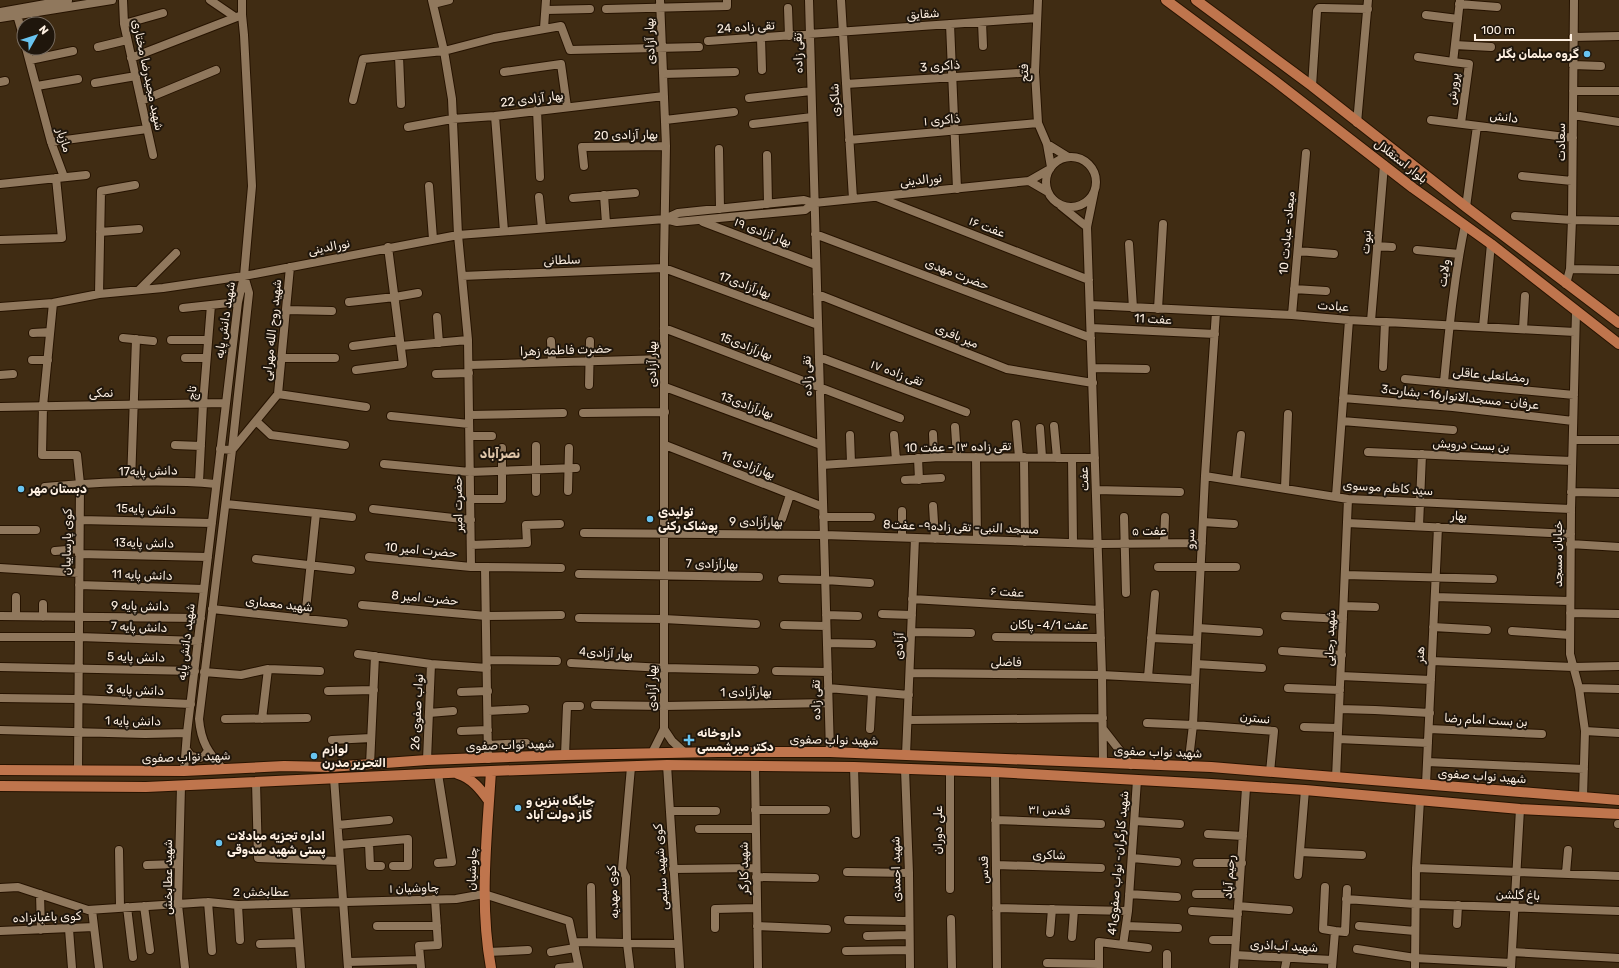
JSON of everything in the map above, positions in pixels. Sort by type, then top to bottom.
[{"type":"main road","name":"بلوار استقلال","points":[[1166,0],[1413,188],[1465,225],[1619,344]]},
{"type":"main road","name":"بلوار استقلال","points":[[1196,0],[1312,86],[1357,123],[1619,323]]},
{"type":"main road","name":"شهید نواب صفوی","points":[[0,770],[184,771],[293,766],[370,765],[427,760],[684,752],[830,752],[1211,767],[1619,800]]},
{"type":"main road","points":[[0,786],[181,786],[491,771],[667,765],[854,767],[995,772],[1211,784],[1246,788],[1305,790],[1520,809],[1618,821]]},
{"type":"main road","points":[[293,766],[294,780]]},
{"type":"main road","points":[[1211,767],[1215,773],[1215,779],[1211,784]]},
{"type":"main road","points":[[1229,786],[1225,780],[1226,774],[1233,769]]},
{"type":"main road","name":"چاوشیان","points":[[491,771],[484,894],[486,942],[491,968]]},
{"type":"main road","points":[[453,773],[463,776],[472,782],[489,801]]},
{"type":"street","points":[[0,12],[68,0]]},
{"type":"street","points":[[17,16],[112,0]]},
{"type":"street","name":"شهید مجیدرضا مختاری","points":[[123,0],[124,24],[127,40],[153,155]]},
{"type":"street","points":[[210,0],[238,16]]},
{"type":"street","points":[[242,0],[238,16],[244,35],[252,186],[244,276]]},
{"type":"street","points":[[433,2],[448,0]]},
{"type":"street","points":[[544,28],[546,0]]},
{"type":"street","points":[[606,9],[660,4],[727,6],[727,0]]},
{"type":"street","name":"تقی زاده","points":[[808,0],[830,752]]},
{"type":"street","name":"شاکری","points":[[841,0],[853,199]]},
{"type":"street","name":"فتح","points":[[1038,0],[1035,72],[1038,123],[1047,144],[1050,168]]},
{"type":"street","name":"سعادت","points":[[1566,284],[1570,268],[1572,220],[1574,0]]},
{"type":"street","name":"حضرت امیر","points":[[433,2],[444,51],[452,99],[458,235],[468,340],[471,567]]},
{"type":"street","points":[[1460,2],[1497,7]]},
{"type":"street","name":"پرورش","points":[[1460,2],[1453,62],[1469,64],[1461,124]]},
{"type":"street","name":"بهار آزادی","points":[[652,754],[664,729],[664,219],[666,146],[660,4]]},
{"type":"street","points":[[1312,86],[1317,12],[1319,8],[1368,4],[1357,123]]},
{"type":"street","points":[[788,8],[789,36]]},
{"type":"street","points":[[546,10],[590,9]]},
{"type":"street","points":[[124,24],[163,13]]},
{"type":"street","points":[[1426,14],[1458,18]]},
{"type":"street","points":[[0,18],[16,16]]},
{"type":"street","points":[[132,58],[238,16]]},
{"type":"street","name":"شقایق","points":[[810,34],[1037,18]]},
{"type":"street","points":[[982,22],[983,46]]},
{"type":"street","points":[[950,24],[957,188]]},
{"type":"street","points":[[352,100],[363,59],[444,51],[494,38],[544,28],[561,26],[570,50],[698,47]]},
{"type":"street","name":"تقی زاده 24","points":[[708,41],[810,34]]},
{"type":"street","points":[[1573,37],[1619,36]]},
{"type":"street","points":[[761,38],[762,70]]},
{"type":"street","points":[[98,47],[127,40]]},
{"type":"street","points":[[1455,45],[1491,47]]},
{"type":"street","points":[[30,60],[73,51]]},
{"type":"street","name":"مازیار","points":[[0,240],[62,238],[60,178],[29,56]]},
{"type":"street","points":[[399,56],[401,104]]},
{"type":"street","points":[[1418,57],[1453,62]]},
{"type":"street","points":[[504,72],[561,64],[566,107]]},
{"type":"street","points":[[1573,65],[1601,66]]},
{"type":"street","points":[[142,102],[216,70]]},
{"type":"street","points":[[663,74],[735,72]]},
{"type":"street","name":"ذاکری 3","points":[[846,84],[1035,72]]},
{"type":"street","points":[[95,83],[136,76]]},
{"type":"street","points":[[37,86],[78,79]]},
{"type":"street","points":[[749,98],[811,91]]},
{"type":"street","points":[[1573,91],[1619,91]]},
{"type":"street","name":"بهار آزادی 22","points":[[504,231],[495,116],[664,96]]},
{"type":"street","points":[[537,110],[540,177]]},
{"type":"street","points":[[664,120],[734,112]]},
{"type":"street","points":[[1573,115],[1619,122]]},
{"type":"street","points":[[408,127],[452,119],[495,116]]},
{"type":"street","points":[[753,124],[812,117]]},
{"type":"street","name":"دانش","points":[[1431,120],[1573,138]]},
{"type":"street","name":"ذاکری ۱","points":[[849,140],[1038,123]]},
{"type":"street","points":[[1466,207],[1477,126]]},
{"type":"street","points":[[51,142],[147,129]]},
{"type":"street","points":[[1047,144],[1068,157],[1084,161],[1091,168],[1096,183],[1094,193],[1086,203],[1078,206],[1066,207],[1058,204]]},
{"type":"street","name":"بهار آزادی 20","points":[[584,166],[582,147],[666,146]]},
{"type":"street","points":[[719,149],[720,209]]},
{"type":"street","name":"میعاد- عبادت 10","points":[[1292,315],[1306,153]]},
{"type":"street","points":[[767,155],[768,204]]},
{"type":"street","points":[[1048,192],[1046,180],[1050,168],[1059,160],[1068,157]]},
{"type":"street","name":"نبوت","points":[[1371,321],[1384,165]]},
{"type":"street","name":"نورالدینی","points":[[664,219],[678,213],[804,200],[814,203],[1029,181],[1050,168]]},
{"type":"street","points":[[0,184],[86,175]]},
{"type":"street","points":[[1522,176],[1572,181]]},
{"type":"street","points":[[1029,181],[1048,192],[1058,204],[1088,227]]},
{"type":"street","points":[[99,294],[101,191],[136,185]]},
{"type":"street","points":[[429,186],[433,239]]},
{"type":"street","points":[[573,198],[635,193]]},
{"type":"street","name":"عفت","points":[[1094,193],[1088,227],[1101,638],[1103,763]]},
{"type":"street","points":[[604,195],[606,223]]},
{"type":"street","points":[[539,197],[542,228]]},
{"type":"street","name":"عفت ۱۶","points":[[876,197],[1089,280]]},
{"type":"street","name":"نورالدینی","points":[[0,307],[53,303],[99,294],[244,276],[458,235],[664,219],[677,222],[700,221],[805,210],[814,203]]},
{"type":"street","points":[[1515,216],[1572,220],[1619,221]]},
{"type":"street","name":"بهار آزادی ۱۹","points":[[700,221],[816,265]]},
{"type":"street","points":[[1158,309],[1163,224]]},
{"type":"street","name":"ولایت","points":[[1444,382],[1449,325],[1459,254],[1465,225]]},
{"type":"street","points":[[100,232],[139,228]]},
{"type":"street","name":"حضرت مهدی","points":[[815,234],[1091,338]]},
{"type":"street","points":[[1129,244],[1133,308]]},
{"type":"street","points":[[1483,327],[1490,244]]},
{"type":"street","points":[[1377,246],[1392,247]]},
{"type":"street","points":[[356,370],[404,364],[388,248]]},
{"type":"street","points":[[1417,250],[1459,254]]},
{"type":"street","points":[[1298,251],[1334,254]]},
{"type":"street","points":[[139,290],[176,253]]},
{"type":"street","name":"شهید روح الله مهرابی","points":[[232,450],[278,394],[290,267]]},
{"type":"street","name":"سلطانی","points":[[462,276],[664,268]]},
{"type":"street","name":"بهارآزادی17","points":[[664,268],[818,325]]},
{"type":"street","points":[[1570,268],[1619,270]]},
{"type":"street","name":"شهید دانش پایه","points":[[184,771],[187,733],[220,449],[238,302],[244,276]]},
{"type":"street","name":"شهید دانش پایه","points":[[223,769],[208,751],[201,737],[199,719],[226,504],[249,293],[244,276]]},
{"type":"street","points":[[1294,288],[1326,291]]},
{"type":"street","points":[[349,302],[418,293]]},
{"type":"street","name":"میر بافری","points":[[817,294],[1007,369],[1093,383]]},
{"type":"street","points":[[1522,329],[1526,296]]},
{"type":"street","points":[[182,308],[238,302]]},
{"type":"street","name":"کوی پارساییان","points":[[53,303],[42,406],[42,455],[77,455],[80,484],[78,770]]},
{"type":"street","name":"عبادت","points":[[1090,305],[1292,315],[1349,320],[1575,332]]},
{"type":"street","name":"تاچ","points":[[199,482],[207,340],[211,306]]},
{"type":"street","points":[[286,310],[332,311]]},
{"type":"street","name":"خیابان مسجد","points":[[1576,311],[1570,509],[1570,654],[1578,688],[1585,731],[1583,797]]},
{"type":"street","name":"سرو","points":[[1188,766],[1193,725],[1205,476],[1216,312]]},
{"type":"street","points":[[437,317],[439,343]]},
{"type":"street","points":[[1336,496],[1349,320]]},
{"type":"street","points":[[1383,367],[1385,322]]},
{"type":"street","name":"بهارآزادی15","points":[[664,328],[900,418]]},
{"type":"street","name":"عفت 11","points":[[1091,328],[1215,334]]},
{"type":"street","points":[[33,333],[50,332]]},
{"type":"street","points":[[123,338],[153,342]]},
{"type":"street","points":[[131,482],[136,339]]},
{"type":"street","points":[[171,340],[207,340]]},
{"type":"street","points":[[353,346],[401,343],[439,343],[468,340]]},
{"type":"street","points":[[551,341],[552,362]]},
{"type":"street","points":[[589,385],[590,341]]},
{"type":"street","name":"تقی زاده ۱۷","points":[[819,357],[966,412]]},
{"type":"street","points":[[185,358],[206,358]]},
{"type":"street","points":[[281,358],[335,358]]},
{"type":"street","name":"حضرت فاطمه زهرا","points":[[436,374],[469,369],[552,362],[664,359]]},
{"type":"street","points":[[32,360],[48,360]]},
{"type":"street","points":[[1092,368],[1146,369]]},
{"type":"street","points":[[0,374],[13,374]]},
{"type":"street","name":"رمضانعلی عاقلی","points":[[1405,379],[1574,395]]},
{"type":"street","name":"بهارآزادی13","points":[[665,387],[821,445]]},
{"type":"street","points":[[278,394],[366,406]]},
{"type":"street","name":"عرفان- مسجدالانوار16- بشارت3","points":[[1343,398],[1453,407],[1573,421]]},
{"type":"street","name":"نمکی","points":[[0,406],[226,403]]},
{"type":"street","points":[[583,413],[665,412]]},
{"type":"street","points":[[469,415],[563,413]]},
{"type":"street","points":[[1285,488],[1288,414]]},
{"type":"street","points":[[391,416],[469,424]]},
{"type":"street","points":[[256,421],[271,435],[345,445]]},
{"type":"street","points":[[1342,421],[1453,430]]},
{"type":"street","points":[[1016,424],[1022,457],[1025,542]]},
{"type":"street","points":[[1054,426],[1056,458]]},
{"type":"street","points":[[955,427],[957,457]]},
{"type":"street","points":[[1040,428],[1042,458]]},
{"type":"street","points":[[933,434],[934,457]]},
{"type":"street","points":[[850,435],[851,463]]},
{"type":"street","points":[[894,435],[896,460]]},
{"type":"street","points":[[470,436],[492,436]]},
{"type":"street","points":[[1236,481],[1240,436]]},
{"type":"street","points":[[1573,440],[1619,440]]},
{"type":"street","points":[[175,445],[201,446]]},
{"type":"street","name":"بهارآزادی 11","points":[[665,445],[823,508]]},
{"type":"street","points":[[536,446],[536,492]]},
{"type":"street","points":[[470,499],[502,499],[502,448]]},
{"type":"street","points":[[568,492],[572,468],[569,448]]},
{"type":"street","points":[[220,449],[232,450]]},
{"type":"street","name":"بن بست درویش","points":[[1368,452],[1572,461]]},
{"type":"street","points":[[1419,526],[1422,454]]},
{"type":"street","name":"تقی زاده ۱۳ - عفت 10","points":[[822,465],[934,457],[1095,458]]},
{"type":"street","points":[[976,457],[977,540]]},
{"type":"street","points":[[918,458],[919,480]]},
{"type":"street","points":[[1072,458],[1073,543]]},
{"type":"street","points":[[384,464],[470,472],[572,468]]},
{"type":"street","name":"سید کاظم موسوی","points":[[1205,476],[1348,499],[1570,509]]},
{"type":"street","points":[[904,480],[941,478]]},
{"type":"street","name":"دانش پایه17","points":[[45,487],[131,482],[199,482],[216,484]]},
{"type":"street","points":[[1096,490],[1180,492]]},
{"type":"street","points":[[1571,492],[1619,493]]},
{"type":"street","points":[[782,520],[790,495]]},
{"type":"street","name":"شهید رجایی","points":[[1336,778],[1348,499]]},
{"type":"street","points":[[226,504],[352,517]]},
{"type":"street","points":[[933,506],[935,539]]},
{"type":"street","points":[[373,509],[471,520]]},
{"type":"street","points":[[902,511],[902,538]]},
{"type":"street","points":[[305,619],[316,513]]},
{"type":"street","points":[[823,517],[871,517]]},
{"type":"street","points":[[1124,517],[1126,593]]},
{"type":"street","points":[[1164,543],[1165,518]]},
{"type":"street","name":"دانش پایه15","points":[[80,520],[212,523]]},
{"type":"street","points":[[1203,522],[1234,524]]},
{"type":"street","name":"بهار","points":[[1347,523],[1571,534]]},
{"type":"street","points":[[471,545],[527,543],[526,524],[560,524]]},
{"type":"street","name":"هنر","points":[[1426,784],[1438,527]]},
{"type":"street","points":[[0,530],[36,530]]},
{"type":"street","name":"بهارآزادی 9","points":[[584,533],[824,535]]},
{"type":"street","name":"مسجد النبی- تقی زاده۹- عفت8","points":[[824,535],[1098,544]]},
{"type":"street","name":"آزادی","points":[[906,755],[914,538]]},
{"type":"street","name":"عفت ۵","points":[[1098,544],[1202,543]]},
{"type":"street","points":[[1570,544],[1619,546]]},
{"type":"street","name":"دانش پایه13","points":[[55,550],[208,557]]},
{"type":"street","name":"حضرت امیر 10","points":[[369,557],[471,567]]},
{"type":"street","points":[[256,559],[352,570]]},
{"type":"street","points":[[471,567],[561,568]]},
{"type":"street","points":[[485,567],[488,759]]},
{"type":"street","points":[[1158,567],[1236,567]]},
{"type":"street","points":[[0,568],[79,573]]},
{"type":"street","name":"بهارآزادی 7","points":[[579,574],[759,577]]},
{"type":"street","points":[[1345,575],[1493,579]]},
{"type":"street","points":[[782,579],[870,583]]},
{"type":"street","name":"دانش پایه 11","points":[[79,584],[204,589]]},
{"type":"street","points":[[1148,677],[1155,594]]},
{"type":"street","points":[[16,597],[16,616]]},
{"type":"street","points":[[1435,597],[1570,601]]},
{"type":"street","name":"عفت ۶","points":[[912,599],[1100,610]]},
{"type":"street","points":[[42,617],[43,604]]},
{"type":"street","name":"حضرت امیر 8","points":[[362,605],[486,616],[561,615]]},
{"type":"street","points":[[1344,606],[1375,607]]},
{"type":"street","name":"شهید معماری","points":[[212,609],[344,623]]},
{"type":"street","points":[[1570,613],[1619,614]]},
{"type":"street","points":[[882,614],[912,615]]},
{"type":"street","points":[[826,615],[858,616]]},
{"type":"street","name":"دانش پایه 9","points":[[0,616],[201,618]]},
{"type":"street","points":[[1285,616],[1343,619]]},
{"type":"street","points":[[579,618],[756,624]]},
{"type":"street","points":[[784,625],[826,626]]},
{"type":"street","points":[[1433,627],[1487,630]]},
{"type":"street","points":[[1198,628],[1259,632]]},
{"type":"street","points":[[1512,631],[1570,635]]},
{"type":"street","points":[[911,632],[971,633]]},
{"type":"street","name":"دانش پایه 7","points":[[0,637],[79,637],[198,641]]},
{"type":"street","name":"عفت 4/1- پاکان","points":[[996,637],[1101,638]]},
{"type":"street","points":[[1151,638],[1197,640]]},
{"type":"street","points":[[827,644],[872,644]]},
{"type":"street","points":[[1282,651],[1342,655]]},
{"type":"street","points":[[358,654],[432,664],[487,664],[557,661]]},
{"type":"street","points":[[370,765],[376,656]]},
{"type":"street","points":[[1432,661],[1573,667],[1619,666]]},
{"type":"street","name":"بهار آزادی4","points":[[571,663],[664,668],[755,670]]},
{"type":"street","name":"نواب صفوی 26","points":[[427,760],[432,664]]},
{"type":"street","points":[[1196,664],[1262,668]]},
{"type":"street","name":"دانش پایه 5","points":[[0,667],[195,671]]},
{"type":"street","points":[[262,719],[268,669]]},
{"type":"street","points":[[204,672],[241,675],[268,669],[320,671]]},
{"type":"street","points":[[776,671],[828,672]]},
{"type":"street","name":"فاضلی","points":[[910,673],[1102,675],[1195,680]]},
{"type":"street","points":[[1341,676],[1431,680]]},
{"type":"street","points":[[828,688],[909,695]]},
{"type":"street","points":[[1288,688],[1340,690]]},
{"type":"street","points":[[1578,688],[1619,689]]},
{"type":"street","points":[[328,691],[374,690]]},
{"type":"street","points":[[461,692],[488,691]]},
{"type":"street","points":[[870,729],[872,692]]},
{"type":"street","name":"دانش پایه 3","points":[[0,698],[78,699],[191,704]]},
{"type":"street","name":"بهارآزادی 1","points":[[595,705],[664,706],[828,703]]},
{"type":"street","points":[[565,756],[567,706],[580,706]]},
{"type":"street","points":[[488,710],[525,709]]},
{"type":"street","points":[[1339,710],[1430,713]]},
{"type":"street","points":[[429,713],[453,711]]},
{"type":"street","points":[[225,719],[308,718]]},
{"type":"street","points":[[908,720],[1102,718]]},
{"type":"street","points":[[1147,723],[1193,725]]},
{"type":"street","name":"نسترن","points":[[1193,725],[1274,731],[1270,772]]},
{"type":"street","points":[[1304,727],[1338,728]]},
{"type":"street","points":[[664,729],[672,741],[684,752]]},
{"type":"street","name":"بن بست امام رضا","points":[[1429,729],[1542,734]]},
{"type":"street","name":"دانش پایه 1","points":[[0,730],[146,734],[187,733]]},
{"type":"street","points":[[461,731],[488,730]]},
{"type":"street","points":[[1103,730],[1131,765]]},
{"type":"street","points":[[1585,731],[1619,733]]},
{"type":"street","points":[[332,740],[371,738]]},
{"type":"street","points":[[1338,739],[1428,743]]},
{"type":"street","points":[[488,746],[526,743]]},
{"type":"street","points":[[186,749],[191,756],[200,758],[208,751]]},
{"type":"street","points":[[1427,762],[1584,769]]},
{"type":"street","name":"کوی شهید سلیمی","points":[[667,765],[680,968]]},
{"type":"street","name":"کوی مهدیه","points":[[630,968],[627,943],[626,877],[622,869],[631,766]]},
{"type":"street","name":"شهید کارگر","points":[[755,767],[758,968]]},
{"type":"street","points":[[854,767],[856,834]]},
{"type":"street","name":"شهید احمدی","points":[[905,769],[909,873],[910,968]]},
{"type":"street","name":"علی دوران","points":[[950,771],[950,889]]},
{"type":"street","name":"قدس","points":[[995,772],[997,968]]},
{"type":"street","points":[[438,774],[452,862],[438,863]]},
{"type":"street","points":[[334,778],[348,965],[420,964],[419,946],[438,945],[435,900]]},
{"type":"street","name":"شهید کارگران- نواب صفوی41","points":[[1099,966],[1099,942],[1123,945],[1128,911],[1137,780]]},
{"type":"street","points":[[256,782],[258,858],[340,862]]},
{"type":"street","name":"شهید عطابخش","points":[[181,786],[178,905],[185,968]]},
{"type":"street","name":"رحیم آباد","points":[[1234,968],[1246,788]]},
{"type":"street","points":[[1298,875],[1305,790]]},
{"type":"street","points":[[1415,968],[1416,868],[1420,800]]},
{"type":"street","points":[[1357,949],[1415,958],[1511,966],[1520,809]]},
{"type":"street","points":[[755,810],[826,810]]},
{"type":"street","points":[[670,811],[716,811]]},
{"type":"street","points":[[338,825],[389,820]]},
{"type":"street","name":"قدس ۳۱","points":[[995,820],[1102,824]]},
{"type":"street","points":[[1135,821],[1180,824]]},
{"type":"street","points":[[699,829],[755,829]]},
{"type":"street","points":[[1208,834],[1243,836]]},
{"type":"street","points":[[339,845],[408,839],[408,866],[392,866]]},
{"type":"street","points":[[369,843],[370,866],[381,866]]},
{"type":"street","points":[[119,850],[123,907],[133,957]]},
{"type":"street","points":[[1566,873],[1568,850]]},
{"type":"street","points":[[1300,852],[1362,855]]},
{"type":"street","points":[[1132,858],[1177,862]]},
{"type":"street","points":[[1197,863],[1242,863]]},
{"type":"street","points":[[147,865],[178,864]]},
{"type":"street","name":"شاکری","points":[[996,865],[1101,868]]},
{"type":"street","points":[[673,869],[756,868]]},
{"type":"street","points":[[1416,868],[1619,876]]},
{"type":"street","points":[[848,872],[909,873]]},
{"type":"street","points":[[756,877],[815,878]]},
{"type":"street","points":[[0,888],[18,887],[92,910],[99,968]]},
{"type":"street","points":[[591,887],[592,942]]},
{"type":"street","points":[[1325,887],[1323,929],[1345,932],[1347,889]]},
{"type":"street","points":[[40,894],[41,930]]},
{"type":"street","points":[[484,894],[569,921],[579,967],[559,968]]},
{"type":"street","name":"چاوشیان ۱","points":[[344,902],[456,899],[484,894]]},
{"type":"street","points":[[1129,894],[1177,897]]},
{"type":"street","points":[[1196,894],[1239,894]]},
{"type":"street","name":"باغ گلشن","points":[[1346,899],[1415,904],[1619,911]]},
{"type":"street","points":[[208,902],[212,951]]},
{"type":"street","name":"عطابخش 2","points":[[92,910],[208,902],[238,905],[344,902]]},
{"type":"street","points":[[296,904],[301,968]]},
{"type":"street","points":[[238,905],[240,940]]},
{"type":"street","points":[[1457,924],[1458,905]]},
{"type":"street","points":[[144,906],[150,950]]},
{"type":"street","points":[[715,928],[715,909],[757,908]]},
{"type":"street","points":[[996,908],[1128,911]]},
{"type":"street","points":[[1050,933],[1052,909]]},
{"type":"street","points":[[1072,937],[1074,910]]},
{"type":"street","points":[[1192,911],[1289,910]]},
{"type":"street","points":[[951,919],[952,968]]},
{"type":"street","points":[[848,920],[909,920]]},
{"type":"street","points":[[377,926],[437,926]]},
{"type":"street","points":[[757,926],[827,929]]},
{"type":"street","points":[[1126,926],[1178,928]]},
{"type":"street","points":[[1359,926],[1415,931]]},
{"type":"street","name":"کوی باغبانزاده","points":[[0,931],[94,927]]},
{"type":"street","points":[[69,929],[72,968]]},
{"type":"street","points":[[1332,964],[1335,931]]},
{"type":"street","points":[[867,936],[909,935]]},
{"type":"street","points":[[1213,940],[1236,940]]},
{"type":"street","points":[[551,952],[574,945],[592,942],[678,944]]},
{"type":"street","points":[[260,944],[299,943]]},
{"type":"street","points":[[1123,945],[1148,948]]},
{"type":"street","points":[[488,952],[528,950]]},
{"type":"street","points":[[846,951],[910,950]]},
{"type":"street","points":[[1512,952],[1619,958]]},
{"type":"street","points":[[1167,954],[1167,968]]},
{"type":"street","name":"شهید‌ آب‌اذری","points":[[1235,955],[1287,958],[1332,964]]},
{"type":"street","points":[[1285,968],[1287,958]]},
{"type":"street","points":[[1047,964],[1099,966]]},
{"type":"place","name":"گروه مبلمان بگلر","points":[[1587,54]]},
{"type":"place","name":"دبستان مهر","points":[[21,489]]},
{"type":"place","name":"تولیدی پوشاک رکنی","points":[[650,519]]},
{"type":"place","name":"داروخانه دکتر میرشمسی","points":[[689,740]]},
{"type":"place","name":"لوازم التحریر مدرن","points":[[314,756]]},
{"type":"place","name":"جایگاه بنزین و گاز دولت آباد","points":[[518,808]]},
{"type":"place","name":"اداره تجزیه مبادلات پستی شهید صدوقی","points":[[219,843]]},
{"type":"district","name":"نصرآباد","points":[[500,453]]}]
